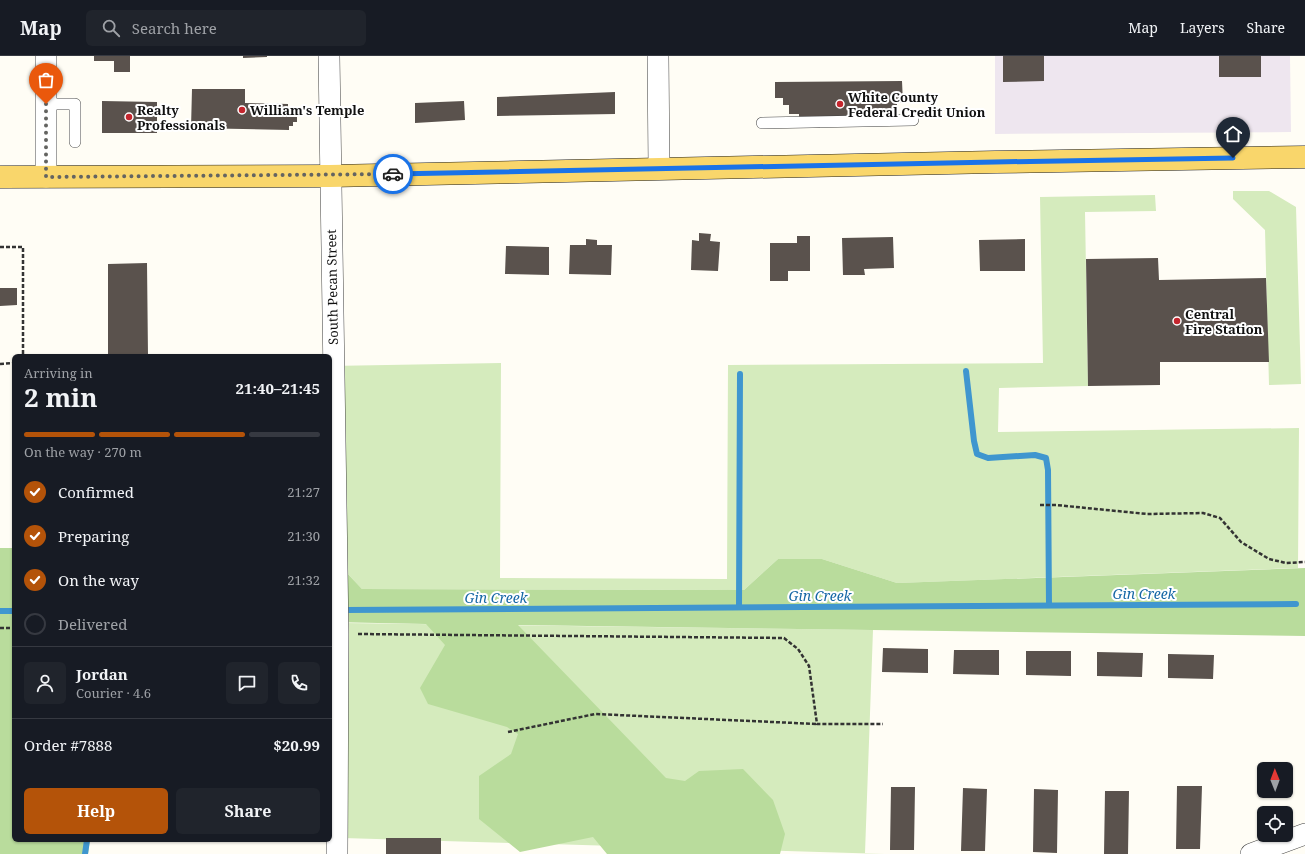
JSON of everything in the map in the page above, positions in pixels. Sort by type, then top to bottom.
[{"type":"main road","points":[[0,177],[330,176],[660,168],[1305,157]]},
{"type":"street","points":[[46,56],[46,177]]},
{"type":"street","name":"South Pecan Street","points":[[329,56],[338,633],[337,854]]},
{"type":"street","points":[[658,56],[660,168]]},
{"type":"street","points":[[1251,854],[1305,834]]},
{"type":"lane","points":[[46,104],[76,104],[75,142]]},
{"type":"lane","points":[[762,123],[913,120]]},
{"type":"path","points":[[0,247],[23,247],[23,354]]},
{"type":"path","points":[[0,364],[12,363]]},
{"type":"path","points":[[1040,505],[1056,505],[1147,514],[1203,513],[1220,518],[1241,542],[1269,559],[1286,563],[1305,562]]},
{"type":"path","points":[[0,628],[12,628]]},
{"type":"path","points":[[338,633],[784,638],[798,649],[809,666],[817,724]]},
{"type":"path","points":[[508,732],[595,714],[817,724],[883,724]]},
{"type":"shaded area","points":[[995,56],[1290,56],[1291,132],[995,134]]},
{"type":"green space","points":[[1233,191],[1269,191],[1296,207],[1301,384],[1269,385],[1265,230],[1233,199]]},
{"type":"green space","points":[[1155,195],[1156,211],[1085,212],[1088,386],[999,388],[998,432],[1299,428],[1298,568],[897,583],[822,559],[778,559],[744,590],[362,589],[332,557],[332,366],[501,363],[500,578],[727,579],[728,365],[1043,363],[1040,197]]},
{"type":"green space","points":[[0,548],[12,548],[12,842],[90,842],[88,854],[0,854]]},
{"type":"green space","points":[[332,557],[362,589],[744,590],[778,559],[822,559],[897,583],[1305,568],[1305,636],[518,625],[666,778],[685,781],[699,771],[743,769],[773,800],[785,834],[780,854],[607,854],[593,837],[520,852],[479,819],[479,776],[511,754],[518,734],[507,727],[428,704],[420,688],[445,645],[426,624],[332,622]]},
{"type":"green space","points":[[343,623],[873,630],[865,853],[885,854],[343,838]]},
{"type":"building","points":[[94,56],[130,56],[130,72],[114,72],[114,61],[94,61]]},
{"type":"building","points":[[243,56],[267,56],[267,57],[243,58]]},
{"type":"building","points":[[1003,56],[1044,56],[1044,81],[1003,82]]},
{"type":"building","points":[[1219,56],[1261,56],[1261,77],[1219,77]]},
{"type":"building","name":"White County Federal Credit Union","points":[[902,81],[903,103],[897,103],[897,116],[819,116],[820,128],[803,128],[802,119],[799,119],[799,114],[789,114],[789,105],[783,105],[783,98],[775,98],[775,82]]},
{"type":"building","name":"William's Temple","points":[[192,89],[245,89],[245,103],[288,104],[288,107],[292,107],[292,113],[297,113],[297,122],[293,122],[293,126],[289,126],[289,130],[191,128]]},
{"type":"building","points":[[615,92],[615,114],[497,116],[497,97]]},
{"type":"building","name":"Realty Professionals","points":[[102,101],[157,102],[157,133],[102,133]]},
{"type":"building","points":[[464,101],[465,120],[415,123],[415,103]]},
{"type":"building","points":[[699,233],[711,234],[710,241],[720,242],[718,271],[691,270],[692,240],[699,241]]},
{"type":"building","points":[[797,236],[810,236],[810,271],[788,271],[788,281],[770,281],[770,243],[797,243]]},
{"type":"building","points":[[893,237],[894,268],[864,269],[865,275],[843,275],[842,238]]},
{"type":"building","points":[[586,239],[597,240],[597,245],[612,245],[611,275],[569,274],[570,245],[586,245]]},
{"type":"building","points":[[1025,239],[1025,271],[980,271],[979,240]]},
{"type":"building","points":[[506,246],[549,247],[549,275],[505,274]]},
{"type":"building","name":"Central Fire Station","points":[[1158,258],[1159,280],[1266,278],[1269,362],[1160,362],[1160,385],[1088,386],[1086,259]]},
{"type":"building","points":[[147,263],[148,354],[108,354],[108,264]]},
{"type":"building","points":[[0,288],[17,288],[17,305],[0,306]]},
{"type":"building","points":[[883,648],[928,649],[928,673],[882,672]]},
{"type":"building","points":[[954,650],[999,650],[999,675],[953,674]]},
{"type":"building","points":[[1026,651],[1071,651],[1071,676],[1026,675]]},
{"type":"building","points":[[1097,652],[1143,653],[1142,677],[1097,676]]},
{"type":"building","points":[[1168,654],[1214,655],[1213,679],[1168,678]]},
{"type":"building","points":[[1177,786],[1202,786],[1200,849],[1176,849]]},
{"type":"building","points":[[891,787],[915,787],[914,850],[890,850]]},
{"type":"building","points":[[963,788],[987,789],[985,851],[961,851]]},
{"type":"building","points":[[1034,789],[1058,790],[1057,853],[1033,852]]},
{"type":"building","points":[[1105,791],[1129,791],[1128,854],[1104,854]]},
{"type":"building","points":[[386,838],[441,838],[441,854],[386,854]]},
{"type":"waterway","points":[[966,371],[974,441],[977,454],[988,458],[1035,455],[1046,458],[1048,470],[1049,605]]},
{"type":"waterway","points":[[739,607],[740,374]]},
{"type":"waterway","name":"Gin Creek","points":[[345,610],[1296,604]]},
{"type":"waterway","name":"Gin Creek","points":[[0,611],[12,611]]},
{"type":"waterway","points":[[85,854],[87,842]]},
{"type":"way so far","points":[[46,104],[46,177],[330,176],[393,174]]},
{"type":"place","name":"White County Federal Credit Union","points":[[840,104]]},
{"type":"place","name":"William's Temple","points":[[242,110]]},
{"type":"place","name":"Realty Professionals","points":[[129,117]]},
{"type":"place","name":"Central Fire Station","points":[[1177,321]]},
{"type":"route","points":[[393,174],[1233,158]]}]
